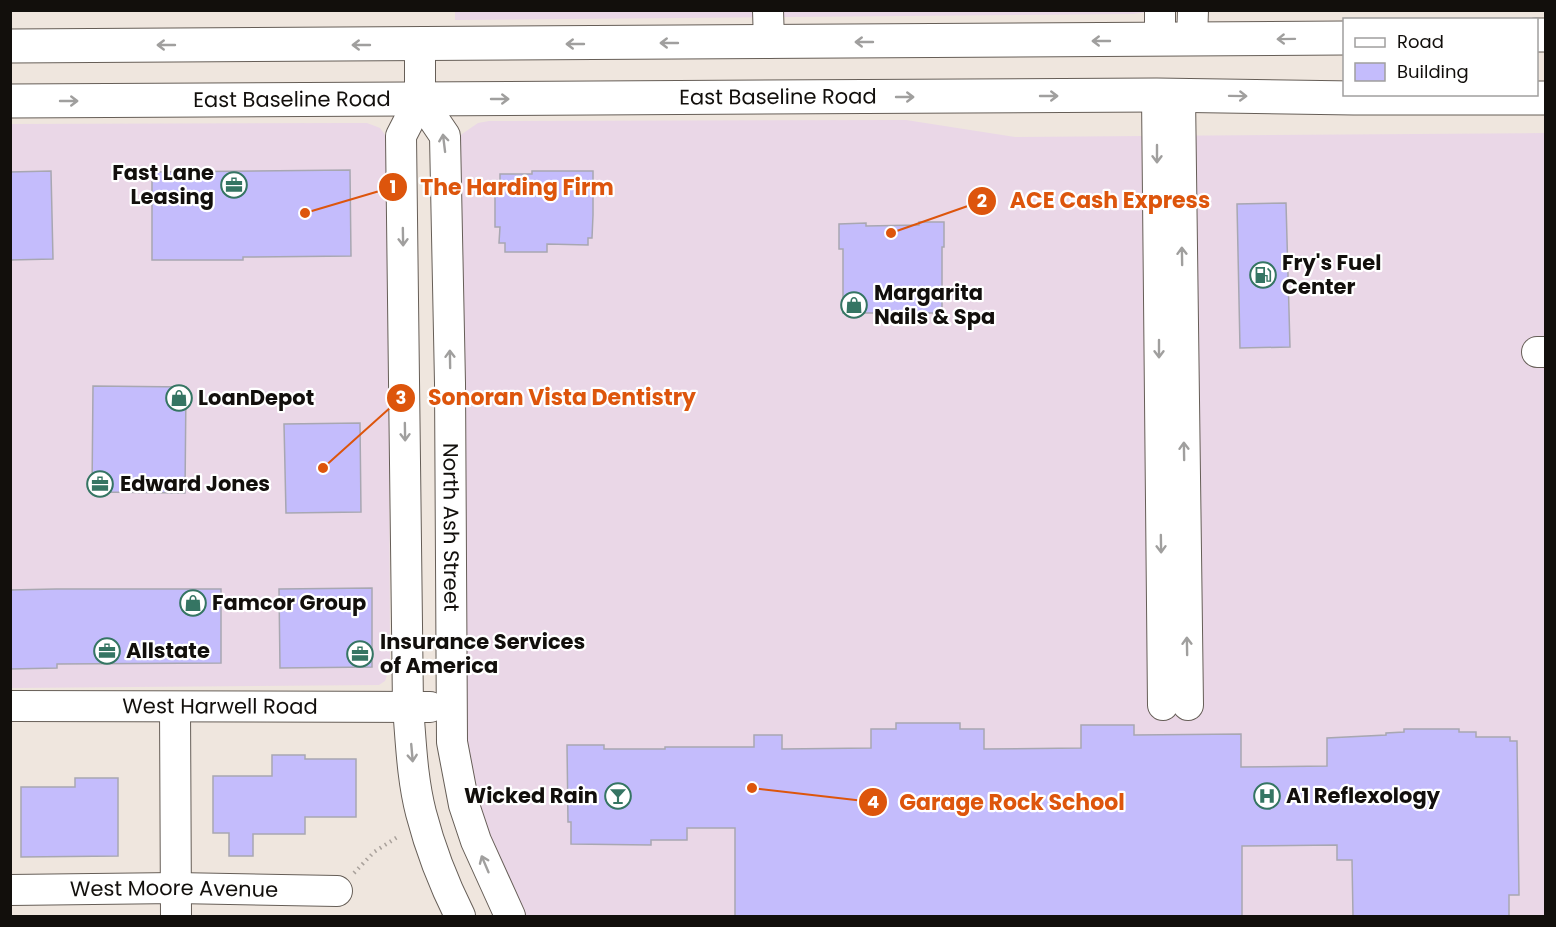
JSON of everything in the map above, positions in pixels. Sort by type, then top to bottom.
[{"type":"main road","points":[[10,46],[769,43],[1160,25],[1193,25],[1343,38]]},
{"type":"main road","name":"East Baseline Road","points":[[10,101],[1168,95],[1545,98]]},
{"type":"street","points":[[768,10],[769,43]]},
{"type":"street","points":[[420,45],[420,99],[401,136],[419,707],[413,765],[420,812],[448,892],[460,916]]},
{"type":"street","points":[[1168,95],[1175,705]]},
{"type":"street","name":"North Ash Street","points":[[420,99],[445,136],[450,383],[452,742],[464,805],[476,841],[510,916]]},
{"type":"street","name":"West Harwell Road","points":[[10,706],[419,707]]},
{"type":"street","points":[[175,707],[176,902]]},
{"type":"street","name":"West Moore Avenue","points":[[10,890],[176,902],[337,891]]},
{"type":"path","points":[[337,891],[374,852],[393,838],[426,828]]},
{"type":"shaded area","points":[[455,10],[1155,11],[1133,14],[455,20]]},
{"type":"shaded area","points":[[906,120],[1015,137],[1545,133],[1545,916],[524,916],[474,802],[465,749],[456,142],[462,134],[478,123],[489,121]]},
{"type":"shaded area","points":[[367,123],[380,128],[388,139],[390,667],[385,681],[379,685],[11,688],[10,124]]},
{"type":"building","points":[[350,170],[351,256],[243,257],[243,260],[152,260],[152,172]]},
{"type":"building","points":[[51,171],[53,259],[10,260],[10,172]]},
{"type":"building","points":[[532,171],[593,171],[592,238],[588,238],[588,245],[547,244],[547,252],[505,252],[505,243],[499,243],[500,227],[495,227],[495,186],[500,186],[500,174],[532,174]]},
{"type":"building","name":"Fry's Fuel Center","points":[[1286,203],[1290,347],[1240,348],[1237,204]]},
{"type":"building","points":[[919,222],[944,222],[942,313],[843,313],[843,249],[839,249],[839,224],[919,225]]},
{"type":"building","points":[[93,386],[186,387],[185,493],[92,492]]},
{"type":"building","points":[[360,423],[361,512],[286,513],[284,424]]},
{"type":"building","points":[[372,588],[372,667],[280,668],[279,589]]},
{"type":"building","points":[[221,589],[221,663],[57,664],[57,668],[10,669],[10,590]]},
{"type":"building","points":[[896,723],[960,723],[960,729],[984,729],[984,749],[1081,748],[1081,725],[1134,725],[1134,735],[1241,734],[1241,767],[1327,766],[1327,738],[1386,735],[1386,733],[1404,732],[1404,729],[1459,729],[1459,732],[1476,732],[1476,737],[1510,737],[1510,741],[1517,741],[1519,895],[1509,895],[1509,916],[1353,916],[1352,860],[1337,860],[1337,845],[1242,846],[1242,916],[735,916],[735,828],[687,828],[687,840],[651,840],[651,845],[571,844],[571,822],[568,822],[567,745],[604,745],[604,749],[754,747],[754,735],[782,735],[782,749],[871,748],[871,729],[896,729]]},
{"type":"building","points":[[272,755],[305,755],[305,759],[356,759],[356,817],[305,817],[305,834],[253,834],[253,856],[229,856],[229,833],[213,833],[213,776],[272,776]]},
{"type":"building","points":[[75,778],[118,778],[118,856],[21,857],[21,787],[75,787]]},
{"type":"place","name":"Fast Lane Leasing","points":[[234,185]]},
{"type":"place","name":"The Harding Firm","points":[[305,213]]},
{"type":"place","name":"ACE Cash Express","points":[[891,233]]},
{"type":"place","name":"Fry's Fuel Center","points":[[1263,275]]},
{"type":"place","name":"Margarita Nails & Spa","points":[[854,305]]},
{"type":"place","name":"LoanDepot","points":[[179,398]]},
{"type":"place","name":"Sonoran Vista Dentistry","points":[[323,468]]},
{"type":"place","name":"Edward Jones","points":[[100,484]]},
{"type":"place","name":"Famcor Group","points":[[193,603]]},
{"type":"place","name":"Allstate","points":[[107,651]]},
{"type":"place","name":"Insurance Services of America","points":[[360,654]]},
{"type":"place","name":"Garage Rock School","points":[[752,788]]},
{"type":"place","name":"Wicked Rain","points":[[618,796]]},
{"type":"place","name":"A1 Reflexology","points":[[1267,796]]}]
